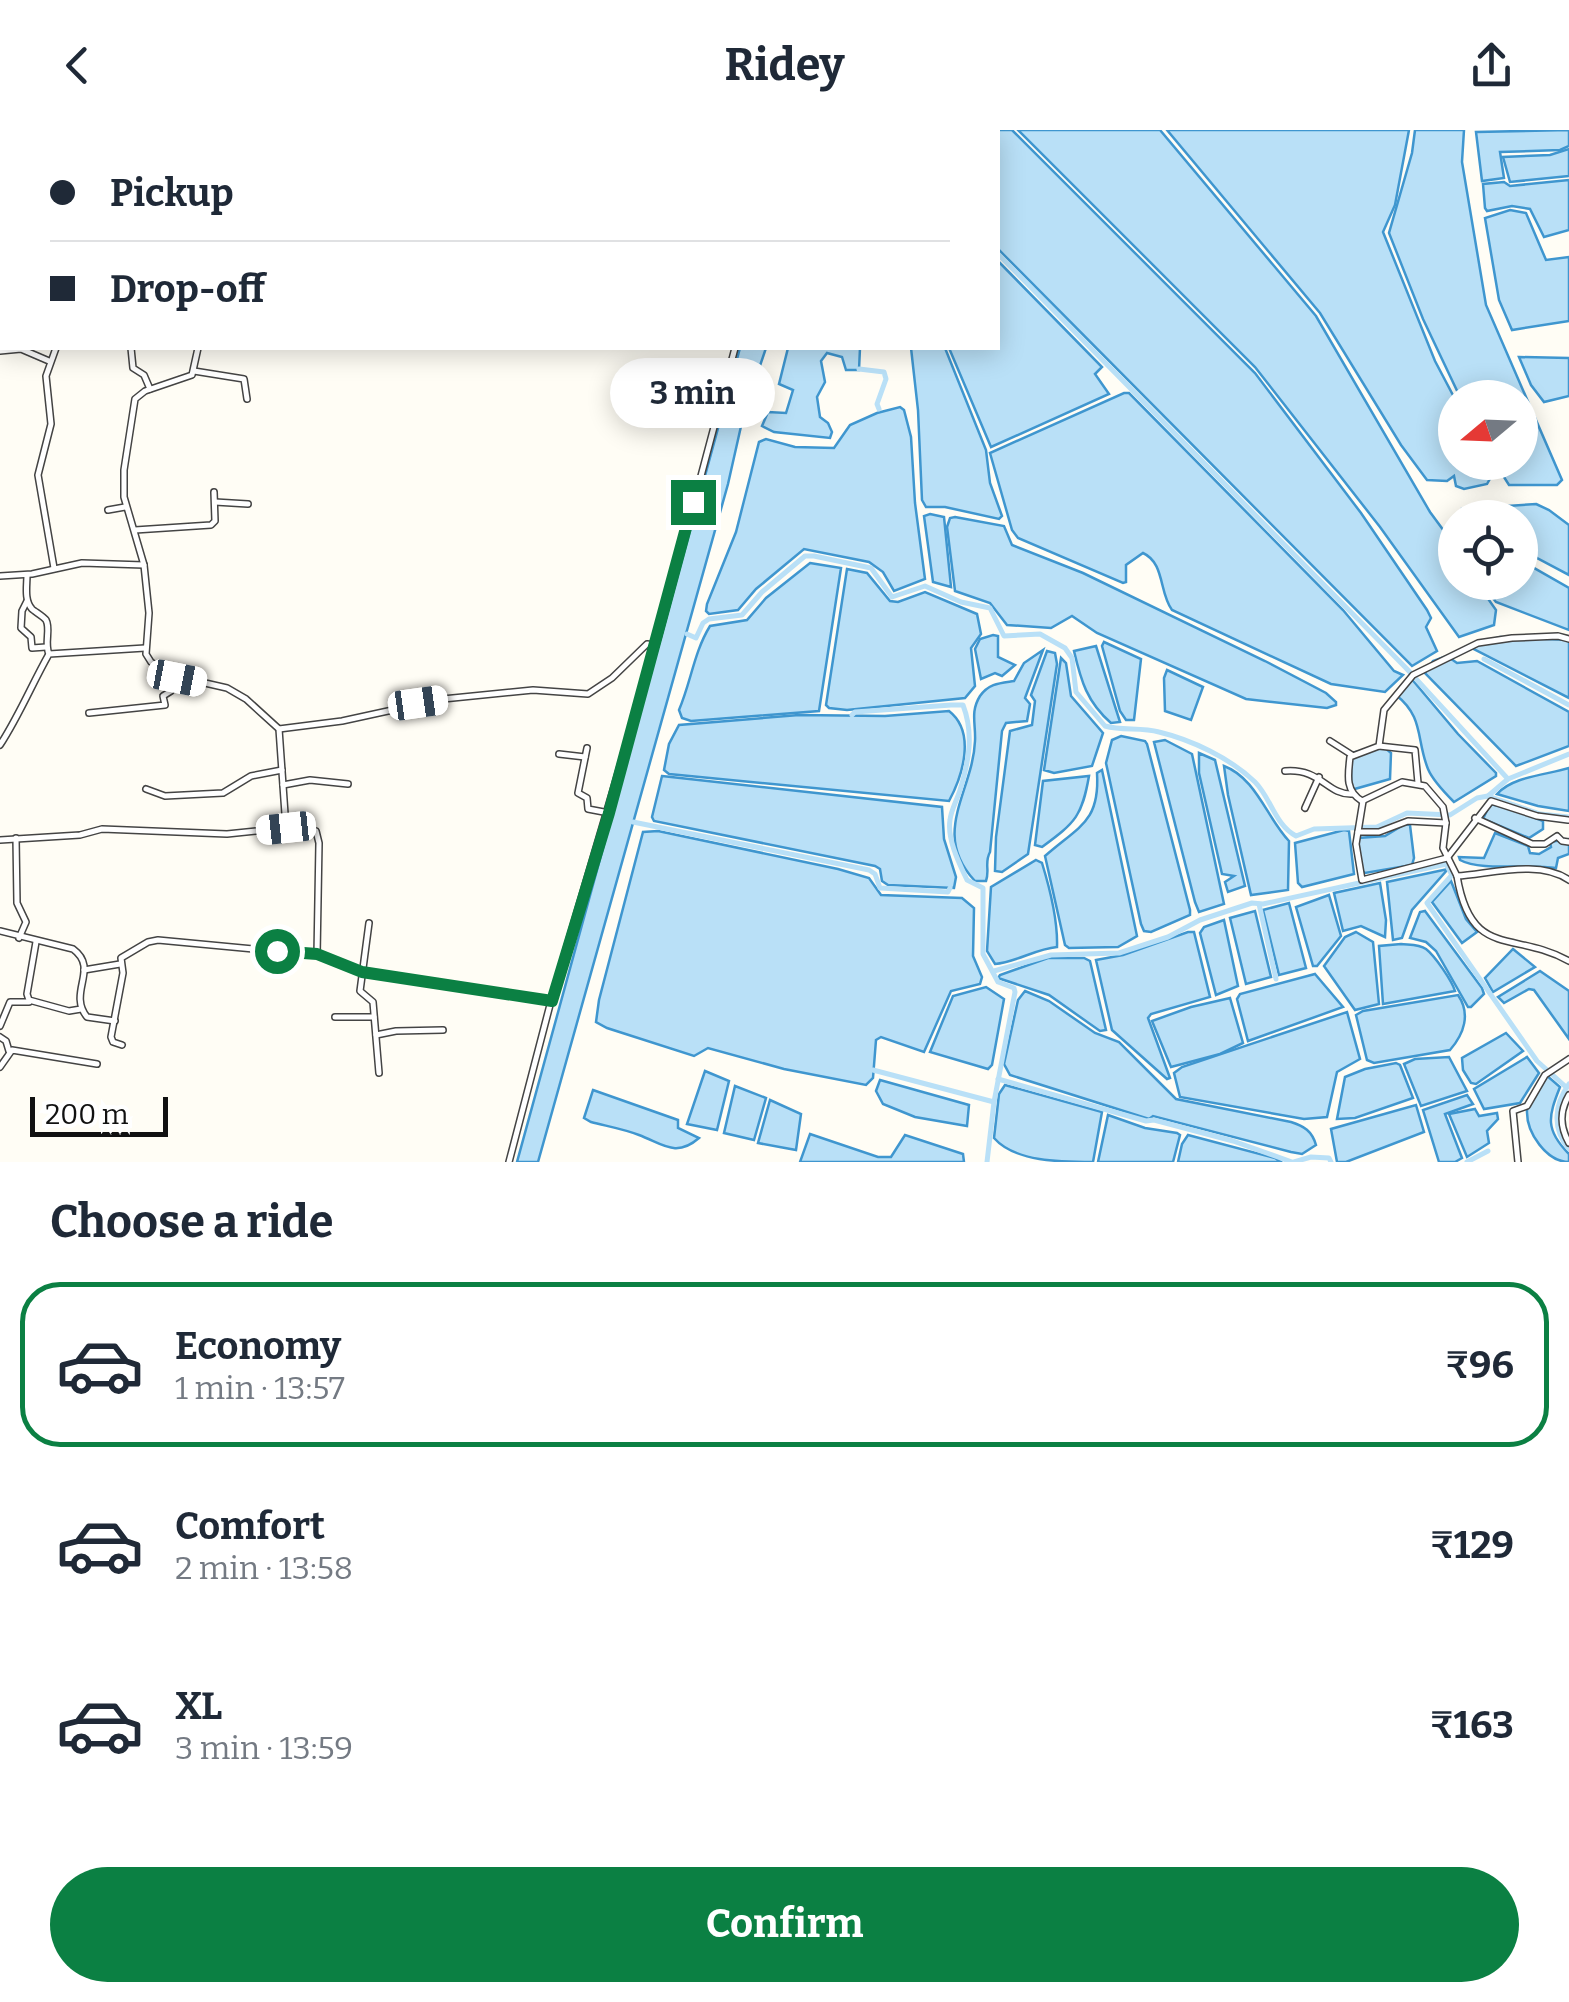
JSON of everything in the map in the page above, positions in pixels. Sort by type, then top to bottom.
[{"type":"street","points":[[24,350],[49,360]]},
{"type":"street","points":[[54,568],[38,475],[51,424],[46,380],[55,350]]},
{"type":"street","points":[[131,350],[132,368],[144,375],[150,389]]},
{"type":"street","points":[[198,350],[194,371],[188,378],[150,389],[135,400],[124,470],[125,507],[144,566],[148,614],[145,648],[151,662],[177,678],[228,688],[279,729],[286,828]]},
{"type":"street","points":[[508,1162],[656,645],[734,350]]},
{"type":"street","points":[[194,371],[242,378],[246,381],[247,400]]},
{"type":"street","points":[[135,530],[212,526],[214,492]]},
{"type":"street","points":[[215,502],[248,504]]},
{"type":"street","points":[[108,510],[125,507]]},
{"type":"street","points":[[0,576],[27,575],[93,562],[144,566]]},
{"type":"street","points":[[27,575],[21,628],[31,638],[32,648],[145,648]]},
{"type":"street","points":[[0,745],[21,712],[48,650],[48,625],[27,601]]},
{"type":"street","points":[[1379,746],[1384,710],[1412,676],[1478,642],[1554,636],[1569,639]]},
{"type":"street","points":[[279,729],[342,721],[443,700],[532,690],[588,694],[612,678],[647,644],[656,645]]},
{"type":"street","points":[[89,714],[164,705],[164,695],[171,691],[177,678]]},
{"type":"street","points":[[1330,741],[1352,756]]},
{"type":"street","points":[[1352,756],[1379,746],[1415,750],[1418,783]]},
{"type":"street","points":[[587,748],[578,793],[587,798],[588,809],[609,813]]},
{"type":"street","points":[[559,754],[585,758]]},
{"type":"street","points":[[1352,756],[1348,786],[1352,794]]},
{"type":"street","points":[[146,789],[165,796],[223,793],[251,776],[282,770]]},
{"type":"street","points":[[1286,771],[1302,770],[1340,794],[1352,794],[1363,800]]},
{"type":"street","points":[[1305,808],[1318,777]]},
{"type":"street","points":[[283,785],[310,780],[348,784]]},
{"type":"street","points":[[1363,800],[1397,783],[1418,783],[1433,794],[1445,819],[1443,845],[1447,858],[1467,914],[1480,930],[1499,941],[1537,948],[1569,961]]},
{"type":"street","points":[[1363,800],[1357,856],[1361,880],[1447,858],[1475,818],[1494,800],[1537,816],[1568,820]]},
{"type":"street","points":[[1475,818],[1532,844],[1544,844],[1557,836],[1562,842],[1569,842]]},
{"type":"street","points":[[1358,828],[1379,832],[1408,821],[1445,819]]},
{"type":"street","points":[[0,840],[80,835],[102,829],[227,834],[311,828],[318,836],[317,954]]},
{"type":"street","points":[[16,838],[17,903],[26,922],[19,938]]},
{"type":"street","points":[[1456,876],[1530,871],[1560,874],[1569,880]]},
{"type":"street","points":[[369,924],[360,991],[373,1002],[379,1073]]},
{"type":"street","points":[[0,931],[72,949],[84,959],[81,1009],[87,1017],[115,1021]]},
{"type":"street","points":[[122,1045],[111,1040],[123,973],[120,964],[124,956],[153,940],[317,954],[362,972],[552,1001]]},
{"type":"street","points":[[32,1003],[27,994],[36,942]]},
{"type":"street","points":[[84,970],[120,964]]},
{"type":"street","points":[[0,1026],[10,1002],[69,1011],[81,1009]]},
{"type":"street","points":[[335,1017],[374,1017]]},
{"type":"street","points":[[375,1035],[443,1030]]},
{"type":"street","points":[[0,1036],[8,1051],[0,1067]]},
{"type":"street","points":[[8,1051],[97,1064]]},
{"type":"street","points":[[1518,1162],[1512,1111],[1527,1106],[1545,1074],[1569,1059]]},
{"type":"street","points":[[1569,1095],[1561,1112],[1569,1143]]},
{"type":"water","points":[[1000,130],[1012,130],[1255,373],[1361,513],[1427,610],[1431,618],[1426,627],[1437,651],[1412,666],[1000,251]]},
{"type":"water","points":[[1018,130],[1160,130],[1316,316],[1438,523],[1438,600],[1489,600],[1496,610],[1494,625],[1459,637],[1380,527],[1255,367]]},
{"type":"water","points":[[1167,130],[1409,130],[1395,205],[1383,232],[1445,380],[1438,380],[1438,480],[1448,480],[1447,481],[1427,480],[1401,445],[1320,313]]},
{"type":"water","points":[[1415,130],[1464,130],[1462,162],[1486,305],[1519,380],[1452,380],[1423,319],[1389,233]]},
{"type":"water","points":[[1569,130],[1569,146],[1560,150],[1500,152],[1504,178],[1482,181],[1476,132]]},
{"type":"water","points":[[1569,149],[1569,176],[1510,182],[1503,157],[1550,155]]},
{"type":"water","points":[[1569,180],[1569,230],[1544,237],[1530,209],[1485,208],[1483,184],[1504,182],[1510,186]]},
{"type":"water","points":[[1510,210],[1526,213],[1546,260],[1569,257],[1569,321],[1512,330],[1499,300],[1485,218]]},
{"type":"water","points":[[1000,263],[1102,367],[1095,374],[1109,394],[991,447],[950,350],[1000,350]]},
{"type":"water","points":[[739,350],[765,350],[744,413],[728,484],[538,1162],[517,1162]]},
{"type":"water","points":[[788,350],[860,350],[859,370],[846,370],[842,357],[827,353],[821,361],[825,382],[817,397],[820,417],[832,432],[830,438],[774,432],[762,426],[768,412],[786,413],[793,390],[779,384]]},
{"type":"water","points":[[911,350],[946,350],[986,450],[990,483],[1002,516],[999,519],[945,507],[926,507],[922,500]]},
{"type":"water","points":[[1519,357],[1569,358],[1569,396],[1544,402],[1538,394],[1538,380],[1529,380]]},
{"type":"water","points":[[1129,393],[1343,610],[1394,671],[1403,675],[1385,692],[1331,684],[1172,610],[1155,564],[1143,553],[1126,565],[1123,583],[1018,538],[1012,530],[990,453]]},
{"type":"water","points":[[900,407],[911,437],[925,579],[894,591],[883,572],[869,562],[804,549],[756,589],[738,610],[709,614],[707,604],[736,532],[759,442],[766,439],[795,447],[834,448],[850,425]]},
{"type":"water","points":[[1538,425],[1562,480],[1557,485],[1509,485],[1506,480],[1538,480]]},
{"type":"water","points":[[1455,480],[1489,480],[1487,484],[1464,489],[1456,486]]},
{"type":"water","points":[[1538,505],[1569,525],[1569,575],[1538,559]]},
{"type":"water","points":[[924,516],[944,517],[951,587],[933,582]]},
{"type":"water","points":[[950,518],[1004,526],[1012,545],[1083,573],[1265,661],[1326,693],[1336,705],[1327,708],[1246,699],[1097,633],[1072,616],[1051,628],[1007,625],[990,603],[955,591],[947,527]]},
{"type":"water","points":[[810,563],[841,568],[819,711],[691,721],[682,718],[679,710],[710,626],[747,620],[766,598]]},
{"type":"water","points":[[847,569],[867,573],[890,601],[925,592],[977,614],[981,634],[971,648],[975,686],[965,698],[847,710],[826,705]]},
{"type":"water","points":[[1538,570],[1569,588],[1569,630],[1496,602],[1538,600]]},
{"type":"water","points":[[998,636],[998,657],[1015,665],[1002,676],[995,673],[981,679],[975,649],[980,639]]},
{"type":"water","points":[[1500,637],[1569,640],[1569,698],[1468,646]]},
{"type":"water","points":[[1104,642],[1141,659],[1134,720],[1126,720],[1120,711]]},
{"type":"water","points":[[1096,646],[1120,722],[1111,723],[1096,707],[1079,672],[1074,651]]},
{"type":"water","points":[[1043,650],[1025,698],[1030,704],[1027,721],[1006,723],[1002,731],[987,877],[986,881],[975,881],[962,863],[955,829],[973,760],[975,707],[987,688],[1014,681],[1024,663]]},
{"type":"water","points":[[1047,651],[1055,653],[1057,664],[1028,854],[1002,872],[995,871],[1010,731],[1032,725],[1035,701],[1031,695]]},
{"type":"water","points":[[1447,656],[1457,663],[1477,661],[1569,712],[1569,746],[1516,766],[1425,673],[1433,661]]},
{"type":"water","points":[[1061,658],[1066,663],[1071,696],[1103,733],[1092,766],[1054,773],[1044,770]]},
{"type":"water","points":[[1167,670],[1203,687],[1191,720],[1165,711]]},
{"type":"water","points":[[1410,677],[1496,773],[1454,802],[1430,773],[1415,720],[1396,695]]},
{"type":"water","points":[[949,711],[965,742],[959,779],[949,801],[669,774],[664,770],[669,744],[679,725],[799,715],[885,716]]},
{"type":"water","points":[[1121,736],[1147,744],[1190,910],[1190,915],[1151,932],[1144,931],[1141,924],[1106,763],[1112,740]]},
{"type":"water","points":[[1165,740],[1192,754],[1224,904],[1199,912],[1154,742]]},
{"type":"water","points":[[1383,746],[1391,753],[1390,779],[1351,790],[1351,753]]},
{"type":"water","points":[[1199,753],[1215,760],[1245,886],[1228,892],[1225,882],[1234,876],[1222,874],[1199,773]]},
{"type":"water","points":[[1224,766],[1253,789],[1289,841],[1288,890],[1251,895]]},
{"type":"water","points":[[1569,768],[1569,811],[1497,794],[1521,780]]},
{"type":"water","points":[[1102,770],[1137,936],[1118,947],[1069,948],[1065,945],[1045,856],[1091,813],[1097,773]]},
{"type":"water","points":[[662,776],[942,807],[944,839],[956,877],[954,888],[888,885],[875,866],[654,821]]},
{"type":"water","points":[[1089,776],[1076,817],[1042,847],[1035,845],[1043,781]]},
{"type":"water","points":[[1490,804],[1543,821],[1543,829],[1529,838],[1483,819]]},
{"type":"water","points":[[1410,825],[1412,865],[1365,873],[1361,870],[1358,838],[1385,836]]},
{"type":"water","points":[[658,831],[838,869],[869,878],[881,895],[962,898],[974,908],[973,956],[982,977],[980,984],[951,991],[924,1052],[881,1037],[876,1040],[873,1078],[866,1085],[784,1069],[708,1048],[694,1056],[607,1028],[596,1022],[599,1000],[643,832]]},
{"type":"water","points":[[1349,831],[1354,874],[1302,887],[1298,883],[1295,843]]},
{"type":"water","points":[[1495,833],[1539,854],[1551,847],[1550,842],[1569,839],[1569,854],[1558,858],[1556,868],[1480,866],[1460,860],[1459,857],[1484,858]]},
{"type":"water","points":[[1036,860],[1042,863],[1051,894],[1057,947],[995,964],[987,951],[991,887]]},
{"type":"water","points":[[1448,869],[1412,910],[1402,938],[1393,940],[1387,882]]},
{"type":"water","points":[[1451,881],[1466,919],[1477,932],[1462,943],[1432,902]]},
{"type":"water","points":[[1380,883],[1385,937],[1361,926],[1343,931],[1334,893]]},
{"type":"water","points":[[1329,895],[1341,936],[1313,966],[1296,907]]},
{"type":"water","points":[[1289,903],[1306,968],[1279,975],[1263,910]]},
{"type":"water","points":[[1255,911],[1271,977],[1246,984],[1230,918]]},
{"type":"water","points":[[1425,911],[1482,988],[1484,994],[1471,1007],[1436,951],[1426,942],[1410,938],[1420,912]]},
{"type":"water","points":[[1224,920],[1238,986],[1216,995],[1200,933],[1204,927]]},
{"type":"water","points":[[1194,932],[1210,997],[1148,1018],[1170,1078],[1167,1079],[1112,1030],[1096,960],[1123,955]]},
{"type":"water","points":[[1356,932],[1373,942],[1379,1004],[1355,1010],[1324,966],[1345,937]]},
{"type":"water","points":[[1401,944],[1426,949],[1455,991],[1383,1004],[1379,946]]},
{"type":"water","points":[[1513,949],[1535,967],[1493,992],[1485,978]]},
{"type":"water","points":[[1048,958],[1090,961],[1106,1030],[1100,1031],[1049,995],[998,978]]},
{"type":"water","points":[[1540,971],[1569,991],[1569,1039],[1534,990],[1504,1003],[1498,997]]},
{"type":"water","points":[[1315,974],[1343,1007],[1248,1041],[1237,999],[1240,994]]},
{"type":"water","points":[[986,987],[1004,999],[992,1065],[988,1069],[930,1052],[953,996]]},
{"type":"water","points":[[1025,991],[1049,1001],[1095,1033],[1119,1042],[1176,1099],[1291,1122],[1307,1130],[1316,1145],[1302,1154],[1291,1152],[1153,1116],[1149,1119],[1010,1075],[1004,1064],[1018,1000]]},
{"type":"water","points":[[1458,995],[1464,1009],[1464,1024],[1450,1050],[1374,1063],[1367,1060],[1356,1015]]},
{"type":"water","points":[[1230,998],[1243,1043],[1220,1054],[1171,1067],[1152,1021]]},
{"type":"water","points":[[1347,1012],[1360,1059],[1337,1072],[1327,1117],[1304,1119],[1180,1097],[1174,1073],[1182,1067]]},
{"type":"water","points":[[1506,1033],[1523,1051],[1476,1084],[1471,1083],[1463,1070],[1462,1058]]},
{"type":"water","points":[[1449,1057],[1467,1091],[1421,1106],[1404,1064],[1415,1059]]},
{"type":"water","points":[[1527,1057],[1539,1073],[1520,1103],[1484,1109],[1474,1089]]},
{"type":"water","points":[[1396,1063],[1413,1098],[1355,1118],[1337,1119],[1345,1077]]},
{"type":"water","points":[[705,1071],[729,1081],[717,1130],[687,1124]]},
{"type":"water","points":[[1545,1074],[1560,1087],[1551,1123],[1556,1138],[1569,1154],[1569,1162],[1546,1152],[1530,1128],[1528,1106]]},
{"type":"water","points":[[880,1080],[969,1105],[967,1126],[915,1117],[883,1104],[876,1091]]},
{"type":"water","points":[[1005,1085],[1102,1112],[1093,1162],[1039,1159],[1003,1146],[994,1138],[999,1094]]},
{"type":"water","points":[[735,1086],[766,1098],[754,1140],[724,1133]]},
{"type":"water","points":[[593,1090],[678,1120],[678,1128],[699,1138],[683,1147],[669,1147],[591,1122],[584,1118]]},
{"type":"water","points":[[1467,1095],[1473,1104],[1445,1114],[1462,1158],[1439,1162],[1423,1110]]},
{"type":"water","points":[[770,1100],[801,1114],[796,1150],[758,1143]]},
{"type":"water","points":[[1416,1105],[1424,1132],[1337,1162],[1331,1129]]},
{"type":"water","points":[[1475,1109],[1479,1116],[1497,1113],[1498,1119],[1487,1131],[1489,1143],[1467,1157],[1449,1114]]},
{"type":"water","points":[[1108,1115],[1180,1135],[1173,1162],[1098,1162]]},
{"type":"water","points":[[810,1134],[878,1157],[891,1157],[905,1135],[963,1154],[964,1162],[800,1162]]},
{"type":"water","points":[[1188,1135],[1275,1158],[1281,1162],[1178,1162]]},
{"type":"waterway","points":[[1000,256],[1406,668],[1508,779]]},
{"type":"waterway","points":[[859,369],[884,372],[879,409]]},
{"type":"waterway","points":[[687,634],[696,638],[709,619],[742,615],[762,592],[805,556],[814,556],[871,568],[892,597],[925,586],[961,602],[990,608],[1004,636],[1040,634],[1065,648],[1072,658],[1076,692],[1105,726],[1159,732],[1222,758],[1255,782],[1283,825],[1296,836],[1314,829],[1377,827],[1407,813],[1450,815],[1477,798],[1488,796],[1540,814],[1569,817]]},
{"type":"waterway","points":[[1484,659],[1569,705]]},
{"type":"waterway","points":[[852,715],[963,705],[968,758],[951,816],[950,835],[967,880],[983,888],[983,954],[998,982],[1015,992],[987,1162]]},
{"type":"waterway","points":[[1488,796],[1508,779],[1569,754]]},
{"type":"waterway","points":[[633,822],[869,870],[875,874],[880,888],[948,892],[950,888]]},
{"type":"waterway","points":[[994,971],[1051,955],[1119,953],[1252,903],[1263,904],[1446,864],[1452,875],[1427,903],[1537,1061],[1566,1087]]},
{"type":"waterway","points":[[1259,904],[1276,979]]},
{"type":"waterway","points":[[873,1070],[994,1102]]},
{"type":"waterway","points":[[998,1079],[1233,1141],[1292,1162]]},
{"type":"waterway","points":[[1569,1084],[1557,1117],[1569,1149]]},
{"type":"waterway","points":[[1467,1162],[1488,1151]]},
{"type":"waterway","points":[[1294,1162],[1311,1157],[1329,1158],[1331,1162]]},
{"type":"route","points":[[277,951],[317,954],[362,972],[552,1001],[609,813],[693,502]]}]
